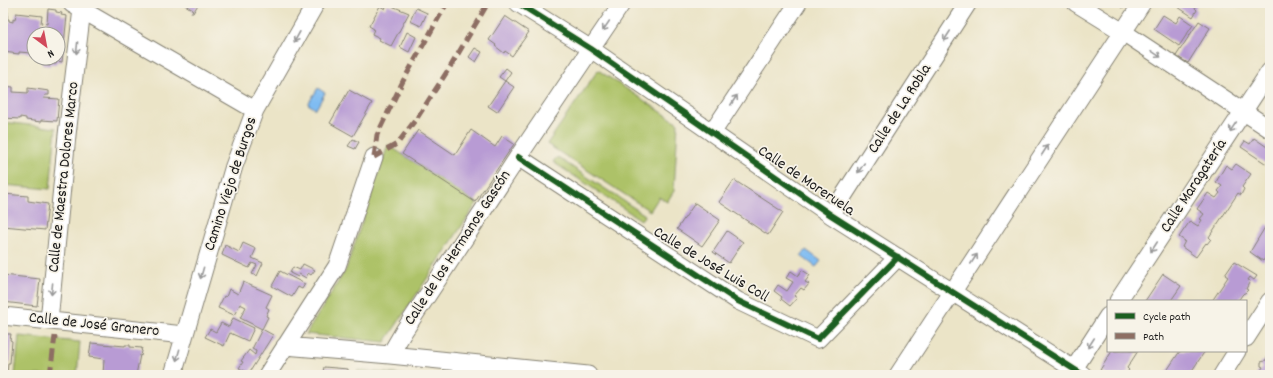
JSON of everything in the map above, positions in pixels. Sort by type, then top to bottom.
[{"type":"street","name":"Camino Viejo de Burgos","points":[[172,375],[234,166],[255,110],[316,3]]},
{"type":"street","name":"Calle de Moreruela","points":[[518,3],[591,49],[831,215],[1075,373]]},
{"type":"street","name":"Calle de los Hermanos Gascón","points":[[390,355],[404,331],[518,157],[622,3]]},
{"type":"street","points":[[712,133],[798,3]]},
{"type":"street","name":"Calle de La Robla","points":[[831,215],[968,3]]},
{"type":"street","points":[[1076,3],[1123,32],[1270,129]]},
{"type":"street","points":[[898,375],[1142,3]]},
{"type":"street","points":[[77,6],[255,110]]},
{"type":"street","name":"Calle de Maestra Dolores Marco","points":[[49,321],[67,136],[77,6]]},
{"type":"street","name":"Calle Maragatería","points":[[1119,300],[1270,72]]},
{"type":"street","points":[[267,375],[337,266],[374,157]]},
{"type":"street","name":"Calle de José Luis Coll","points":[[518,157],[738,301],[818,339],[898,257]]},
{"type":"street","points":[[1247,336],[1270,301]]},
{"type":"street","name":"Calle de José Granero","points":[[3,316],[184,335]]},
{"type":"street","points":[[1075,373],[1107,318]]},
{"type":"street","points":[[285,346],[390,355],[554,373],[588,375]]},
{"type":"street","points":[[1222,375],[1236,352]]},
{"type":"green space","points":[[598,70],[678,123],[674,191],[667,202],[659,197],[650,211],[547,144]]},
{"type":"green space","points":[[3,122],[56,128],[50,189],[3,185]]},
{"type":"green space","points":[[388,145],[477,203],[385,342],[306,334],[346,269]]},
{"type":"green space","points":[[557,157],[645,215],[641,220],[553,162]]},
{"type":"green space","points":[[19,336],[80,342],[77,375],[15,375]]},
{"type":"green space","points":[[358,370],[405,375],[357,375]]},
{"type":"water","points":[[318,88],[325,93],[316,109],[308,104]]},
{"type":"water","points":[[806,250],[821,261],[816,267],[801,256]]},
{"type":"building","points":[[182,3],[199,3],[193,13],[191,13],[193,10]]},
{"type":"building","points":[[1114,3],[1126,3],[1123,8]]},
{"type":"building","points":[[1172,3],[1198,3],[1195,8],[1197,10],[1193,17]]},
{"type":"building","points":[[387,4],[409,13],[391,46],[379,40],[380,38],[372,34],[374,29],[369,26],[380,6],[385,9]]},
{"type":"building","points":[[416,8],[427,13],[421,26],[410,21]]},
{"type":"building","points":[[48,9],[56,10],[56,12],[62,13],[61,15],[67,16],[66,26],[26,26],[26,53],[19,52],[19,54],[3,52],[3,12],[8,12],[7,19],[9,19],[9,21],[13,22],[13,19],[15,20],[16,13],[42,16],[41,23],[47,24]]},
{"type":"building","points":[[1163,15],[1176,23],[1180,16],[1193,25],[1179,46],[1154,29]]},
{"type":"building","points":[[505,16],[529,32],[512,56],[505,51],[504,53],[489,40]]},
{"type":"building","points":[[1199,21],[1210,28],[1188,63],[1176,56]]},
{"type":"building","points":[[407,32],[416,37],[409,52],[400,47]]},
{"type":"building","points":[[475,48],[482,52],[476,62],[469,57]]},
{"type":"building","points":[[506,68],[511,72],[505,81],[499,77]]},
{"type":"building","points":[[505,81],[514,87],[497,112],[488,106]]},
{"type":"building","points":[[3,86],[13,87],[13,92],[28,93],[28,88],[49,91],[49,95],[45,95],[44,98],[59,99],[57,121],[41,120],[41,122],[26,120],[26,118],[20,117],[20,119],[3,118]]},
{"type":"building","points":[[349,90],[372,103],[353,136],[330,123]]},
{"type":"building","points":[[418,130],[455,155],[471,130],[495,147],[502,136],[514,144],[475,202],[402,154]]},
{"type":"building","points":[[1254,138],[1270,149],[1270,163],[1268,165],[1241,147],[1245,141],[1250,144]]},
{"type":"building","points":[[353,139],[359,142],[355,149],[348,146]]},
{"type":"building","points":[[1236,164],[1251,174],[1242,187],[1244,189],[1241,195],[1238,193],[1209,237],[1211,239],[1207,244],[1206,243],[1196,257],[1182,247],[1185,241],[1179,237],[1190,221],[1198,226],[1202,220],[1200,219],[1204,214],[1197,209],[1208,193],[1216,198],[1220,193],[1218,191],[1222,186],[1216,182],[1226,165],[1232,169]]},
{"type":"building","points":[[734,180],[783,212],[768,235],[719,202]]},
{"type":"building","points":[[3,194],[28,196],[28,201],[48,204],[45,230],[3,226]]},
{"type":"building","points":[[695,203],[720,220],[702,246],[677,229]]},
{"type":"building","points":[[1267,224],[1270,226],[1270,257],[1267,255],[1263,261],[1250,252]]},
{"type":"building","points":[[727,231],[743,242],[729,263],[713,252]]},
{"type":"building","points":[[243,243],[256,249],[252,258],[263,263],[257,276],[252,274],[257,265],[252,263],[249,268],[222,255],[225,245],[239,252]]},
{"type":"building","points":[[1234,262],[1257,276],[1254,280],[1250,277],[1248,280],[1250,281],[1246,289],[1248,290],[1239,300],[1213,300],[1228,277],[1225,275]]},
{"type":"building","points":[[303,264],[315,270],[311,275],[308,273],[306,278],[299,274],[298,277],[290,273],[293,267],[300,270]]},
{"type":"building","points":[[802,270],[810,275],[805,282],[809,284],[804,290],[801,288],[794,296],[797,298],[790,306],[774,291],[778,285],[787,291],[793,282],[786,278],[791,271],[798,276]]},
{"type":"building","points":[[280,271],[305,284],[302,289],[298,287],[292,297],[272,286]]},
{"type":"building","points":[[1163,274],[1181,286],[1171,300],[1146,300]]},
{"type":"building","points":[[3,275],[40,279],[37,306],[3,302]]},
{"type":"building","points":[[243,282],[272,295],[266,307],[269,309],[266,316],[268,317],[262,329],[240,318],[246,307],[240,304],[234,315],[218,308],[224,296],[226,297],[229,289],[238,294]]},
{"type":"building","points":[[233,318],[254,328],[248,341],[230,333],[224,346],[205,337],[210,329],[216,332],[221,323],[229,327]]},
{"type":"building","points":[[262,329],[273,335],[249,373],[239,368],[243,362],[241,361],[249,350],[255,355],[256,351],[252,349]]},
{"type":"building","points":[[3,334],[11,334],[10,340],[12,341],[10,363],[8,363],[7,375],[3,375]]},
{"type":"building","points":[[91,343],[125,346],[130,345],[130,347],[142,348],[136,375],[103,375],[104,359],[89,357]]},
{"type":"building","points":[[1111,352],[1137,352],[1127,368],[1129,370],[1125,375],[1107,375],[1100,370]]},
{"type":"building","points":[[1179,352],[1204,352],[1189,375],[1164,375]]},
{"type":"building","points":[[1270,353],[1270,375],[1256,375],[1263,367],[1261,366],[1261,362],[1265,361]]},
{"type":"building","points":[[324,367],[348,369],[348,375],[315,375],[316,372],[323,372]]},
{"type":"marked path","points":[[374,157],[377,135],[403,81],[447,3]]},
{"type":"marked path","points":[[374,157],[397,144],[417,118],[452,64],[488,3]]},
{"type":"marked path","points":[[50,375],[55,336]]},
{"type":"cycle path","points":[[518,3],[591,49],[831,215],[1083,375]]},
{"type":"cycle path","points":[[518,157],[738,301],[818,339],[898,257]]}]
